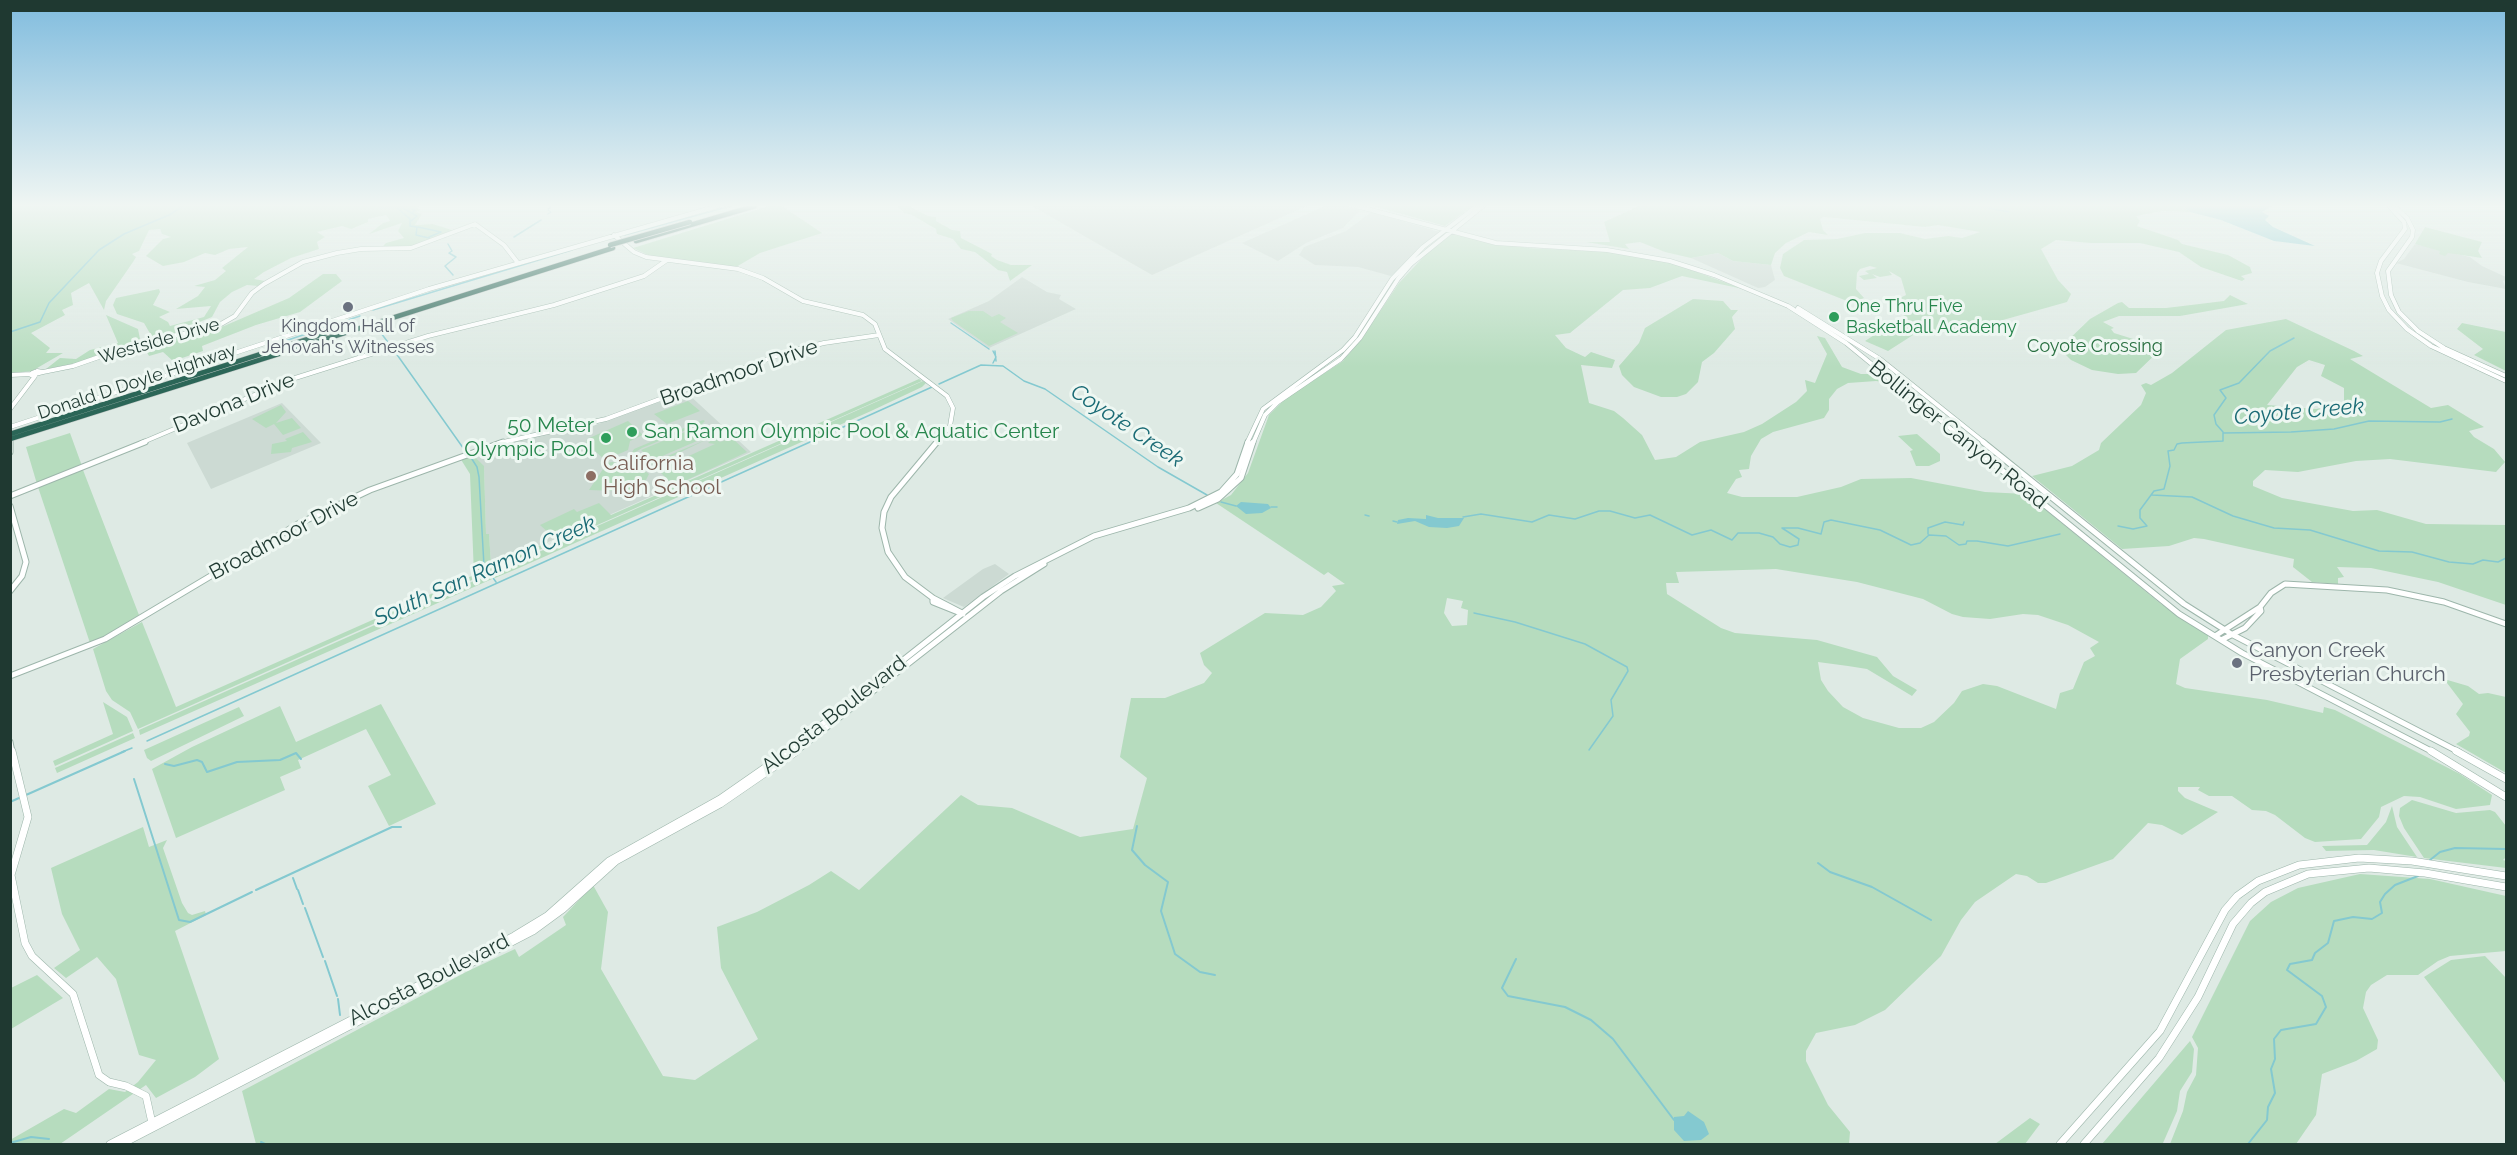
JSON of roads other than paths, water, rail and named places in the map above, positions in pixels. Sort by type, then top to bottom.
[{"type":"highway","name":"Donald D Doyle Highway","points":[[10,434],[26,431],[568,260]]},
{"type":"highway","name":"Donald D Doyle Highway","points":[[10,440],[26,431]]},
{"type":"main road","name":"Westside Drive","points":[[33,375],[73,366],[144,341],[188,335],[218,326],[235,316],[260,286],[301,264],[314,260]]},
{"type":"main road","points":[[517,262],[524,260]]},
{"type":"main road","points":[[517,262],[525,260]]},
{"type":"main road","points":[[667,260],[714,264],[755,275],[803,301],[863,315],[873,322],[885,349],[943,392],[953,408],[952,421],[946,432],[891,497],[883,519],[885,543],[896,565],[913,585],[933,598],[937,604],[965,615]]},
{"type":"main road","name":"Alcosta Boulevard","points":[[152,1123],[514,936],[547,916],[597,870],[720,804],[774,769],[1015,576],[1094,536],[1199,505],[1221,492],[1237,474],[1253,427],[1263,409],[1343,350],[1392,279],[1409,260]]},
{"type":"main road","name":"Bollinger Canyon Road","points":[[1665,260],[1714,275],[1793,309],[1846,343],[2139,583],[2218,638],[2431,751],[2506,797]]},
{"type":"main road","name":"Bollinger Canyon Road","points":[[1675,260],[1717,273],[1799,308],[1880,359],[2166,590],[2225,630],[2428,735],[2506,779]]},
{"type":"main road","points":[[2383,260],[2378,273],[2382,296],[2389,310],[2407,329],[2431,346],[2506,379]]},
{"type":"main road","points":[[2396,260],[2388,271],[2391,295],[2399,312],[2418,331],[2444,348],[2506,379]]},
{"type":"main road","points":[[10,375],[33,375]]},
{"type":"main road","points":[[10,409],[33,375]]},
{"type":"main road","points":[[10,440],[10,453]]},
{"type":"main road","points":[[10,506],[26,561],[21,576],[10,591]]},
{"type":"main road","points":[[2218,638],[2225,630],[2260,607],[2277,587],[2285,585],[2367,588],[2429,598],[2506,624]]},
{"type":"main road","points":[[2218,638],[2233,635],[2245,628],[2262,611],[2260,607]]},
{"type":"main road","points":[[10,741],[28,816],[11,875],[25,942],[32,956],[73,994],[99,1075],[109,1082],[126,1086],[146,1096],[152,1123]]},
{"type":"main road","name":"Alcosta Boulevard","points":[[122,1144],[515,941],[563,909],[601,872],[625,853]]},
{"type":"main road","points":[[2060,1144],[2160,1031],[2175,1007],[2216,924],[2237,896],[2258,881],[2288,868],[2327,860],[2373,858]]},
{"type":"main road","points":[[2369,868],[2449,877],[2506,887]]},
{"type":"main road","points":[[2455,868],[2506,876]]},
{"type":"street","name":"Davona Drive","points":[[10,496],[57,479],[292,379],[428,336],[554,305],[647,274],[667,260]]},
{"type":"street","points":[[10,425],[430,286],[517,262]]},
{"type":"street","name":"Broadmoor Drive","points":[[10,676],[105,639],[298,524],[370,490],[502,442],[606,420],[788,352],[824,343],[879,334]]},
{"type":"street","points":[[2373,858],[2455,868]]},
{"type":"street","points":[[2084,1144],[2159,1058],[2178,1030],[2233,924],[2251,903],[2281,884],[2299,877],[2338,870],[2369,868]]},
{"type":"street","name":"Alcosta Boulevard","points":[[110,1144],[152,1123]]},
{"type":"water","points":[[1241,502],[1268,504],[1271,508],[1262,513],[1246,514],[1236,506]]},
{"type":"water","points":[[1426,515],[1438,518],[1464,518],[1459,526],[1447,528],[1429,527],[1415,521],[1397,524],[1398,520],[1408,518],[1426,519]]},
{"type":"water","points":[[1688,1111],[1704,1122],[1709,1134],[1701,1140],[1684,1141],[1674,1130],[1674,1117],[1684,1116]]},
{"type":"waterway","points":[[10,332],[40,322],[49,303],[90,260]]},
{"type":"waterway","points":[[452,260],[445,266],[453,275]]},
{"type":"waterway","points":[[373,310],[539,260]]},
{"type":"waterway","points":[[282,342],[360,316]]},
{"type":"waterway","points":[[951,323],[989,349]]},
{"type":"waterway","points":[[378,329],[390,345]]},
{"type":"waterway","points":[[2223,432],[2216,424],[2214,415],[2226,398],[2220,390],[2239,383],[2270,351],[2294,338]]},
{"type":"waterway","points":[[393,349],[466,452]]},
{"type":"waterway","points":[[993,351],[996,356]]},
{"type":"waterway","points":[[995,351],[996,356]]},
{"type":"waterway","name":"South San Ramon Creek","points":[[993,363],[996,358]]},
{"type":"waterway","name":"Coyote Creek","points":[[939,384],[981,365],[1003,366],[1024,381],[1045,389],[1158,467],[1207,495]]},
{"type":"waterway","points":[[1885,370],[1943,416]]},
{"type":"waterway","name":"South San Ramon Creek","points":[[147,741],[932,387]]},
{"type":"waterway","name":"Coyote Creek","points":[[2118,526],[2133,529],[2147,526],[2140,518],[2140,510],[2154,491],[2164,489],[2170,466],[2168,451],[2174,450],[2177,444],[2223,441],[2223,433],[2291,432],[2334,429],[2369,421],[2440,422],[2452,419]]},
{"type":"waterway","points":[[470,456],[477,467],[479,477],[484,566],[487,572]]},
{"type":"waterway","points":[[2152,495],[2192,497],[2233,516],[2274,528],[2310,530],[2379,551],[2412,552],[2449,562],[2473,564],[2483,560],[2498,562],[2506,558]]},
{"type":"waterway","name":"Coyote Creek","points":[[1221,502],[1236,506]]},
{"type":"waterway","name":"Coyote Creek","points":[[1271,507],[1277,507]]},
{"type":"waterway","name":"Coyote Creek","points":[[1463,517],[1481,514],[1532,522],[1549,515],[1575,519],[1599,511],[1610,511],[1635,518],[1650,515],[1692,535],[1711,530],[1732,540],[1738,533],[1759,533],[1773,537],[1780,544],[1790,547],[1798,545],[1799,539],[1782,528],[1798,528],[1821,534],[1824,522],[1831,520],[1880,530],[1911,545],[1920,543],[1929,535],[1946,536],[1959,545],[1966,544],[1967,541],[1977,541],[2008,546],[2060,534]]},
{"type":"waterway","name":"Coyote Creek","points":[[1365,515],[1369,516]]},
{"type":"waterway","name":"Coyote Creek","points":[[1393,521],[1397,522]]},
{"type":"waterway","points":[[1928,534],[1928,528],[1945,522],[1963,525],[1964,522]]},
{"type":"waterway","points":[[491,575],[496,582]]},
{"type":"waterway","points":[[1474,613],[1515,622],[1585,644],[1627,667],[1628,671],[1611,700],[1613,716],[1589,750]]},
{"type":"waterway","name":"South San Ramon Creek","points":[[122,752],[132,748]]},
{"type":"waterway","name":"South San Ramon Creek","points":[[26,795],[125,751]]},
{"type":"waterway","points":[[165,764],[174,766],[197,760],[202,762],[207,772],[237,762],[280,760],[296,753],[301,759]]},
{"type":"waterway","points":[[134,779],[179,920],[190,922],[252,892]]},
{"type":"waterway","name":"South San Ramon Creek","points":[[10,802],[19,798]]},
{"type":"waterway","points":[[1137,826],[1132,850],[1145,865],[1168,882],[1161,911],[1175,954],[1200,972],[1215,975]]},
{"type":"waterway","points":[[256,890],[392,827],[401,827]]},
{"type":"waterway","points":[[2430,860],[2440,852],[2455,848],[2506,849]]},
{"type":"waterway","points":[[1818,863],[1830,872],[1872,887],[1931,920]]},
{"type":"waterway","points":[[2248,1144],[2267,1120],[2268,1107],[2275,1093],[2271,1069],[2275,1059],[2274,1039],[2281,1030],[2316,1024],[2326,1007],[2322,996],[2287,970],[2290,964],[2312,960],[2315,953],[2328,943],[2334,921],[2353,917],[2372,919],[2382,913],[2380,902],[2385,894],[2395,885],[2418,876]]},
{"type":"waterway","points":[[293,878],[297,889]]},
{"type":"waterway","points":[[298,890],[303,904]]},
{"type":"waterway","points":[[305,908],[323,957]]},
{"type":"waterway","points":[[1516,959],[1502,988],[1508,996],[1565,1007],[1591,1020],[1613,1039],[1674,1120]]},
{"type":"waterway","points":[[325,961],[337,996]]},
{"type":"waterway","points":[[338,999],[340,1015]]},
{"type":"waterway","points":[[10,1143],[31,1137],[49,1139]]},
{"type":"waterway","points":[[261,1142],[265,1144]]},
{"type":"place","name":"Kingdom Hall of Jehovah's Witnesses","points":[[348,307]]},
{"type":"place","name":"One Thru Five Basketball Academy","points":[[1834,317]]},
{"type":"place","name":"San Ramon Olympic Pool & Aquatic Center","points":[[632,432]]},
{"type":"place","name":"50 Meter Olympic Pool","points":[[606,438]]},
{"type":"place","name":"California High School","points":[[591,476]]},
{"type":"place","name":"Canyon Creek Presbyterian Church","points":[[2237,663]]},
{"type":"park label","name":"Coyote Crossing","points":[[2095,347]]}]
